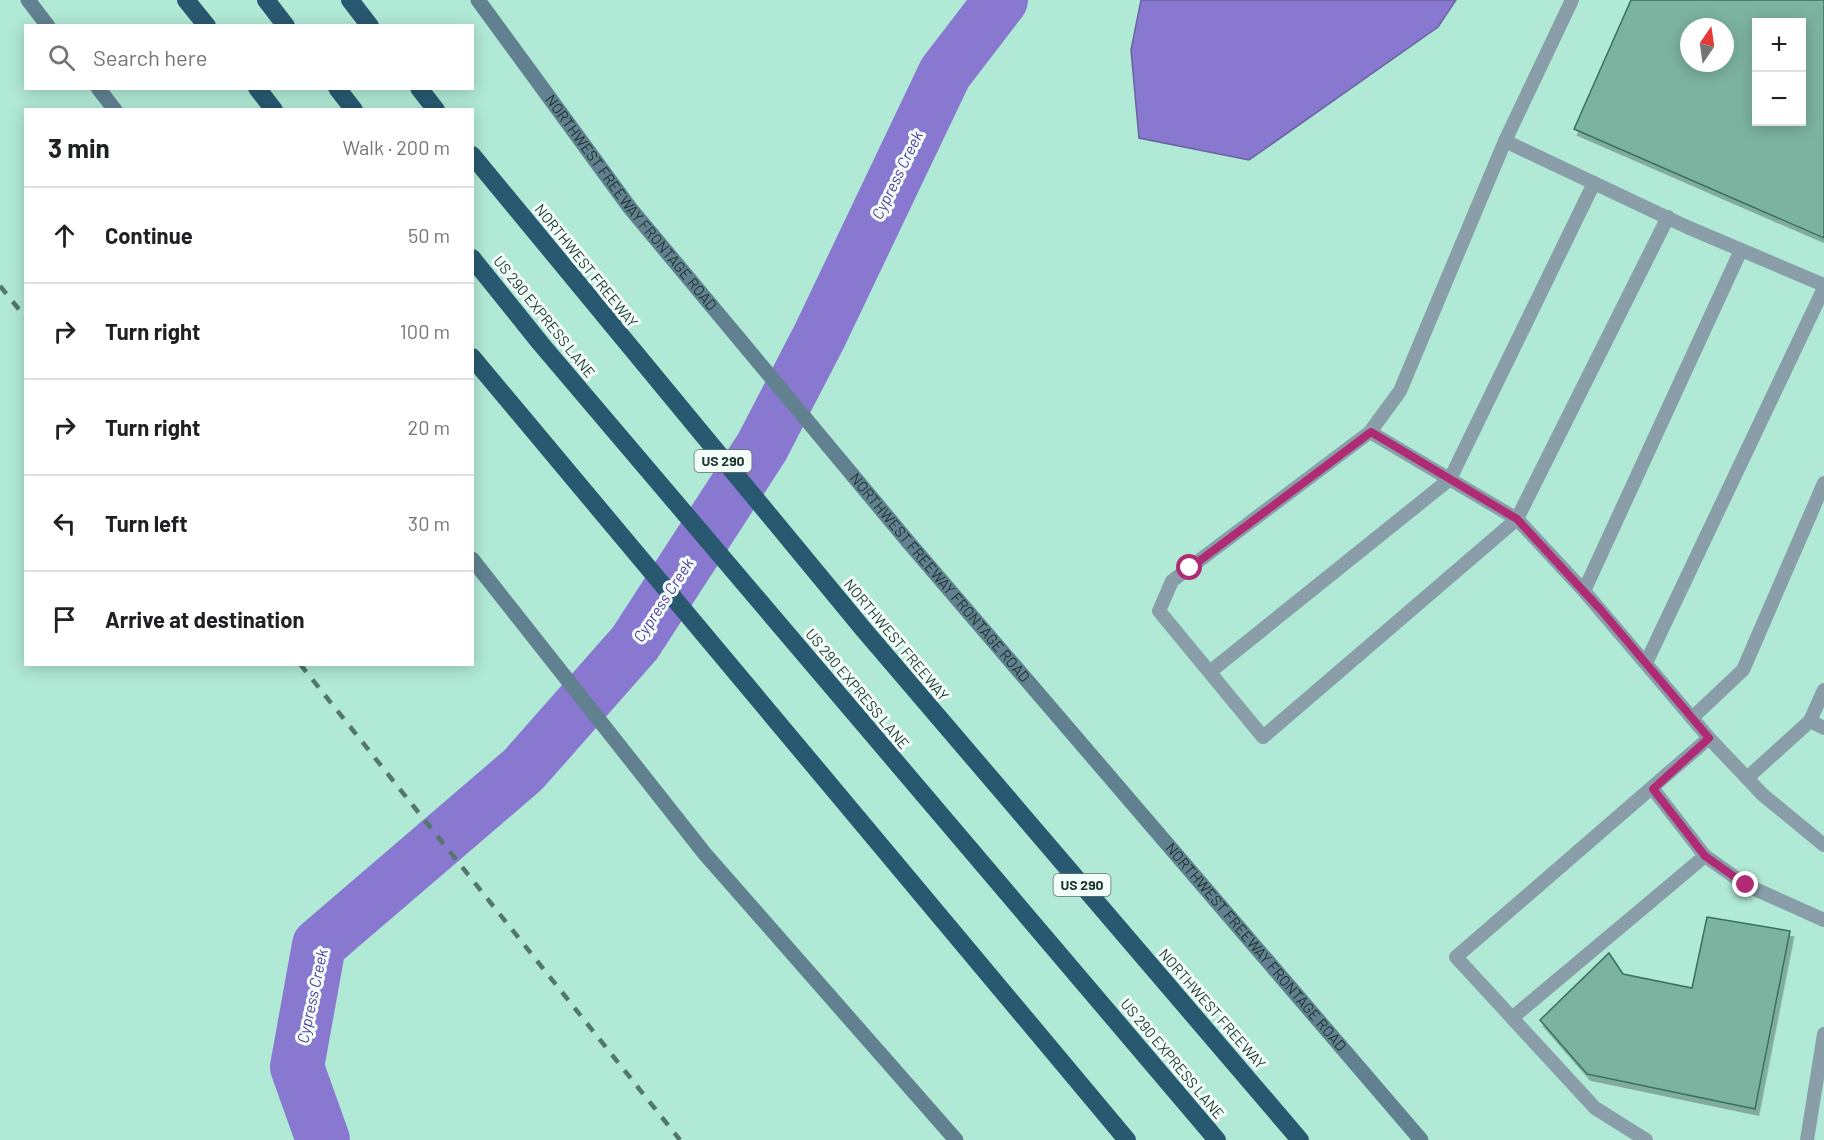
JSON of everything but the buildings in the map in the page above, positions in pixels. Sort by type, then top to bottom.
[{"type":"highway","points":[[186,0],[205,24]]},
{"type":"highway","points":[[266,0],[284,24]]},
{"type":"highway","points":[[350,0],[368,24]]},
{"type":"highway","points":[[259,90],[272,108]]},
{"type":"highway","points":[[339,90],[352,108]]},
{"type":"highway","points":[[421,90],[434,108]]},
{"type":"highway","name":"NORTHWEST FREEWAY","points":[[474,157],[864,630],[1300,1140]]},
{"type":"highway","name":"US 290 EXPRESS LANE","points":[[474,260],[541,344],[1217,1140]]},
{"type":"highway","points":[[474,359],[1126,1140]]},
{"type":"main road","points":[[28,0],[46,24]]},
{"type":"main road","name":"NORTHWEST FREEWAY FRONTAGE ROAD","points":[[478,0],[630,208],[910,544],[1421,1140]]},
{"type":"main road","points":[[100,90],[113,108]]},
{"type":"main road","points":[[474,562],[705,854],[956,1140]]},
{"type":"lane","points":[[1572,0],[1505,141],[1400,391],[1371,432],[1172,581],[1159,611],[1211,671],[1263,737],[1517,519],[1668,217]]},
{"type":"lane","points":[[1505,141],[1824,286],[1646,663]]},
{"type":"lane","points":[[1211,671],[1450,479],[1594,183]]},
{"type":"lane","points":[[1584,591],[1741,249]]},
{"type":"lane","points":[[1371,432],[1517,519],[1584,591],[1709,738],[1763,795],[1824,845]]},
{"type":"lane","points":[[1692,718],[1743,670],[1824,483]]},
{"type":"lane","points":[[1747,778],[1810,721],[1824,690]]},
{"type":"lane","points":[[1810,721],[1824,728]]},
{"type":"lane","points":[[1646,1140],[1595,1108],[1456,957],[1653,789],[1709,738]]},
{"type":"lane","points":[[1653,789],[1705,856],[1746,885],[1824,920]]},
{"type":"lane","points":[[1512,1018],[1705,856]]},
{"type":"lane","points":[[1807,1140],[1824,1034]]},
{"type":"shaded area","points":[[1141,0],[1456,0],[1438,27],[1249,160],[1139,138],[1131,50]]},
{"type":"waterway","name":"Cypress Creek","points":[[323,1140],[297,1067],[319,945],[523,770],[635,643],[762,447],[820,335],[945,73],[1001,0]]},
{"type":"railway","points":[[0,286],[24,316]]},
{"type":"railway","points":[[302,666],[680,1140]]},
{"type":"route","points":[[1190,568],[1371,432],[1517,519],[1600,609],[1709,738],[1653,789],[1705,856],[1746,885]]}]
